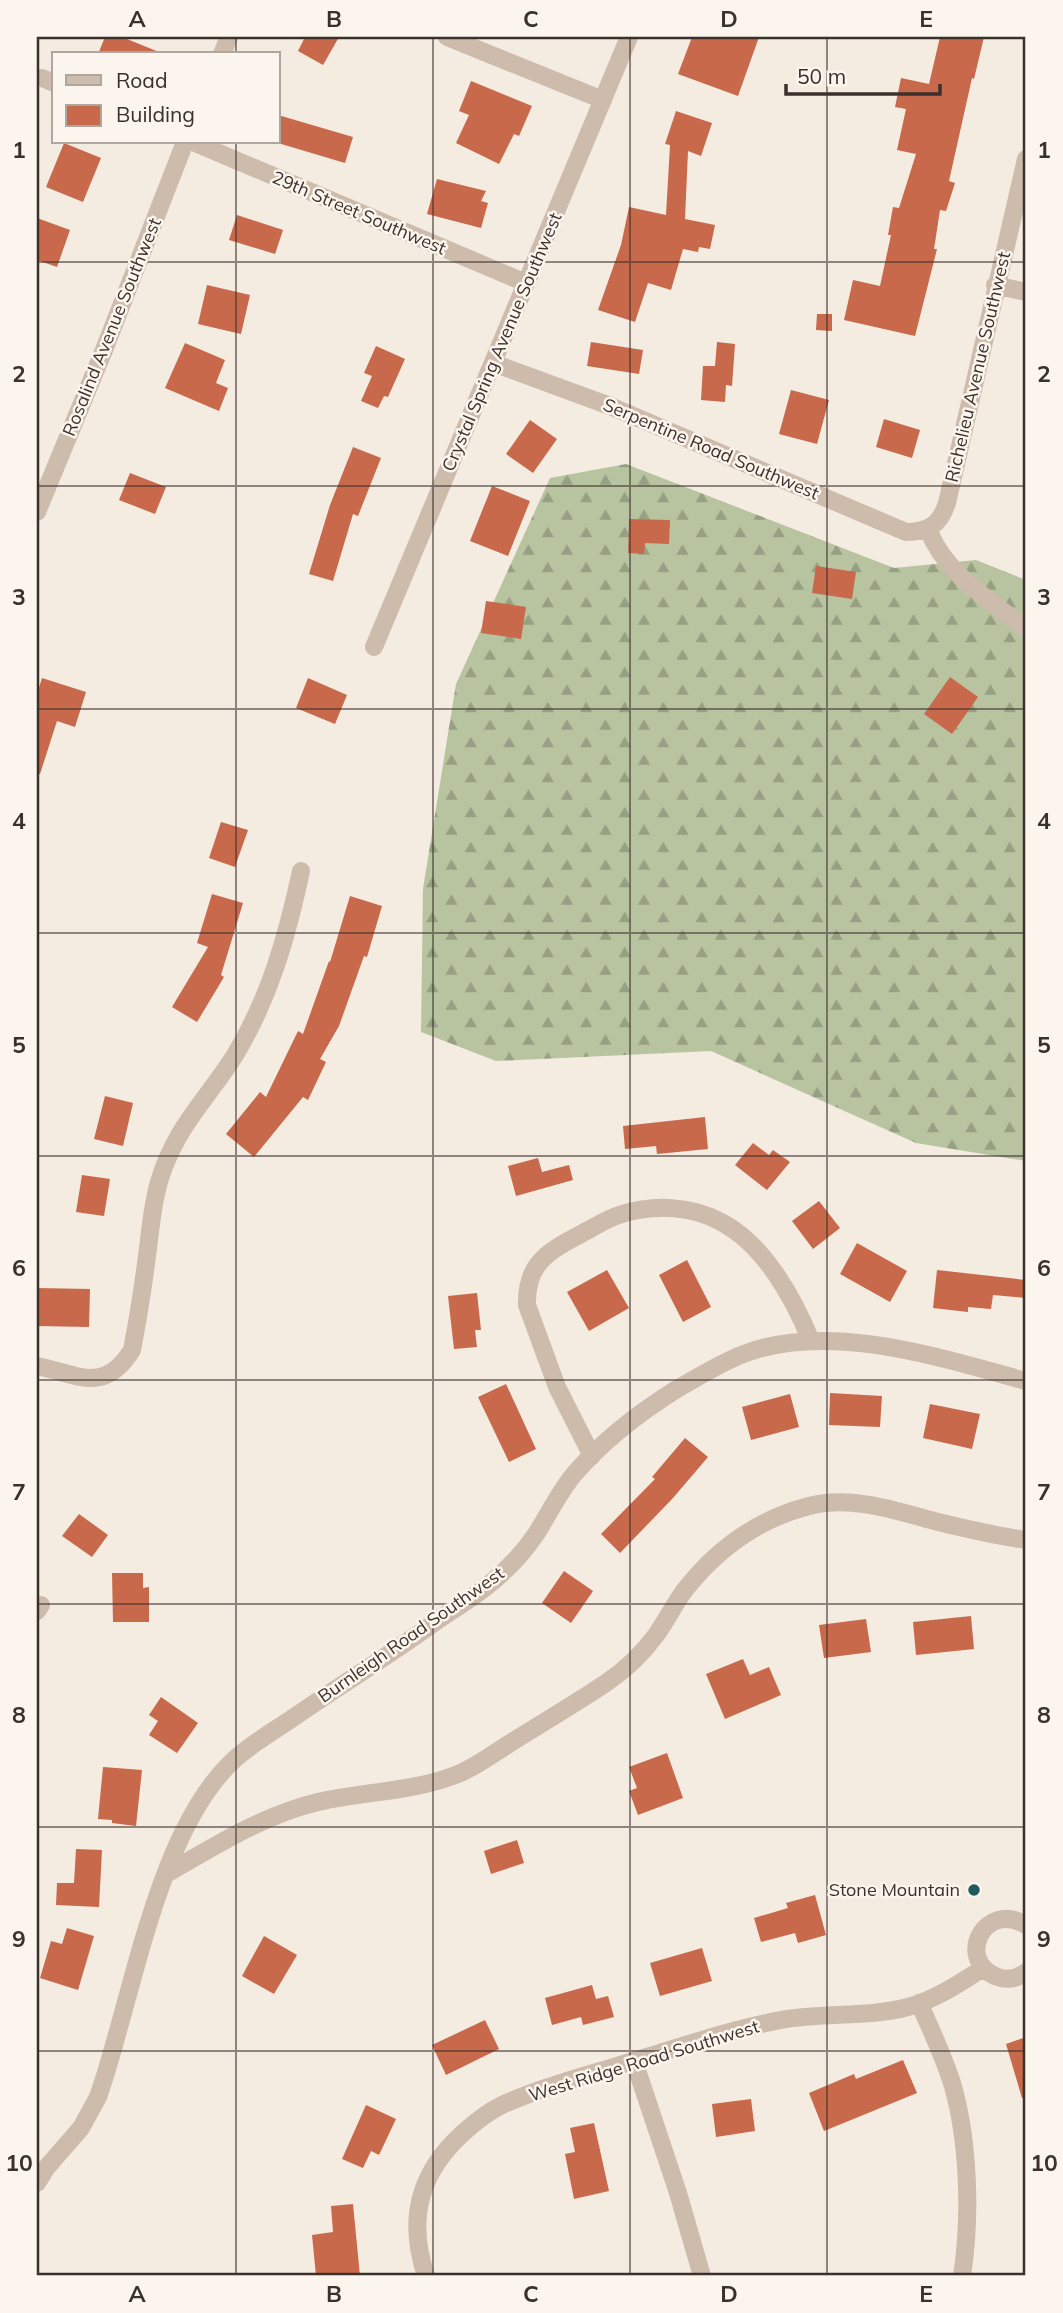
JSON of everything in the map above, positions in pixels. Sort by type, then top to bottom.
[{"type":"street","points":[[447,37],[603,100]]},
{"type":"street","name":"Crystal Spring Avenue Southwest","points":[[374,647],[629,37]]},
{"type":"street","name":"Rosalind Avenue Southwest","points":[[37,512],[184,144]]},
{"type":"street","name":"29th Street Southwest","points":[[198,144],[526,283]]},
{"type":"street","name":"Richelieu Avenue Southwest","points":[[928,529],[943,515],[947,503],[1026,159]]},
{"type":"street","points":[[995,285],[1026,292]]},
{"type":"street","name":"Serpentine Road Southwest","points":[[493,363],[610,406],[905,532],[928,529]]},
{"type":"street","points":[[928,529],[943,559],[960,576],[1026,628]]},
{"type":"street","points":[[37,1366],[83,1379],[105,1376],[124,1363],[132,1350],[155,1201],[163,1169],[176,1138],[233,1058],[256,1019],[273,979],[287,934],[300,871]]},
{"type":"street","points":[[592,1456],[557,1387],[527,1305],[531,1275],[537,1264],[555,1248],[617,1216],[637,1211],[676,1208],[701,1213],[723,1223],[763,1258],[784,1286],[811,1341]]},
{"type":"street","name":"Burnleigh Road Southwest","points":[[37,2183],[47,2167],[81,2128],[98,2097],[166,1874],[191,1818],[208,1790],[234,1760],[265,1735],[402,1646],[489,1585],[513,1563],[534,1537],[573,1475],[615,1433],[645,1410],[699,1376],[744,1354],[786,1344],[811,1341],[843,1342],[878,1347],[944,1359],[1026,1381]]},
{"type":"street","points":[[166,1874],[235,1834],[274,1816],[358,1794],[428,1785],[461,1773],[485,1760],[609,1681],[634,1660],[655,1636],[683,1592],[704,1567],[749,1531],[778,1516],[827,1503],[859,1503],[1026,1541]]},
{"type":"street","points":[[1026,1925],[1013,1918],[1004,1918],[986,1926],[978,1937],[976,1951],[983,1968],[990,1975],[1000,1979],[1014,1979],[1026,1972]]},
{"type":"street","name":"West Ridge Road Southwest","points":[[426,2276],[416,2234],[423,2187],[434,2165],[449,2146],[475,2122],[501,2105],[557,2084],[727,2033],[782,2020],[865,2014],[919,2003],[950,1990],[983,1968]]},
{"type":"street","points":[[919,2003],[938,2043],[960,2119],[968,2202],[962,2276]]},
{"type":"street","points":[[635,2061],[702,2276]]},
{"type":"green space","points":[[626,464],[894,568],[976,560],[1026,580],[1026,1161],[916,1143],[711,1051],[496,1061],[421,1032],[423,889],[456,684],[550,478]]},
{"type":"building","points":[[105,37],[122,37],[159,52],[99,52]]},
{"type":"building","points":[[305,37],[339,37],[323,65],[298,51]]},
{"type":"building","points":[[692,37],[759,37],[738,96],[678,74]]},
{"type":"building","points":[[940,37],[984,37],[949,181],[955,183],[946,211],[940,210],[934,249],[937,249],[915,336],[844,320],[853,280],[880,286],[891,235],[888,235],[893,207],[899,208],[916,154],[897,150],[906,109],[895,107],[901,78],[929,84]]},
{"type":"building","points":[[471,81],[532,106],[519,136],[514,134],[499,164],[456,143],[469,115],[459,111]]},
{"type":"building","points":[[676,111],[712,123],[701,156],[688,151],[685,219],[715,225],[710,249],[699,247],[698,252],[683,249],[671,290],[648,283],[635,322],[598,310],[621,245],[629,207],[666,215],[670,145],[665,144]]},
{"type":"building","points":[[280,116],[353,137],[345,163],[280,144]]},
{"type":"building","points":[[64,144],[101,158],[83,202],[46,187]]},
{"type":"building","points":[[437,179],[486,191],[481,201],[488,203],[481,228],[427,214]]},
{"type":"building","points":[[237,215],[283,230],[275,254],[229,240]]},
{"type":"building","points":[[37,218],[70,230],[57,267],[37,260]]},
{"type":"building","points":[[207,285],[250,295],[241,334],[198,324]]},
{"type":"building","points":[[817,314],[832,314],[832,331],[816,330]]},
{"type":"building","points":[[591,342],[643,350],[639,374],[587,366]]},
{"type":"building","points":[[717,342],[735,344],[732,386],[726,385],[725,402],[701,400],[703,366],[715,366]]},
{"type":"building","points":[[185,343],[225,360],[216,383],[228,388],[219,411],[165,388]]},
{"type":"building","points":[[376,346],[405,359],[388,397],[384,396],[378,408],[361,401],[372,376],[364,373]]},
{"type":"building","points":[[791,390],[829,400],[817,444],[779,434]]},
{"type":"building","points":[[884,419],[920,430],[912,458],[876,447]]},
{"type":"building","points":[[530,420],[557,439],[533,473],[506,454]]},
{"type":"building","points":[[353,447],[381,458],[358,516],[353,514],[333,581],[309,574],[330,505]]},
{"type":"building","points":[[130,473],[166,487],[155,514],[119,500]]},
{"type":"building","points":[[492,486],[530,501],[508,556],[470,541]]},
{"type":"building","points":[[629,519],[670,520],[669,544],[645,543],[644,554],[628,553]]},
{"type":"building","points":[[816,566],[856,572],[852,599],[812,593]]},
{"type":"building","points":[[486,601],[526,607],[521,639],[481,633]]},
{"type":"building","points":[[950,677],[978,697],[952,734],[924,714]]},
{"type":"building","points":[[42,678],[86,692],[75,727],[57,721],[40,774],[37,774],[37,694]]},
{"type":"building","points":[[308,678],[347,695],[335,724],[296,708]]},
{"type":"building","points":[[221,822],[248,830],[235,867],[209,858]]},
{"type":"building","points":[[212,894],[243,903],[221,975],[224,977],[197,1022],[172,1007],[208,947],[197,943]]},
{"type":"building","points":[[350,896],[382,906],[367,957],[364,956],[339,1026],[320,1059],[326,1062],[308,1100],[303,1097],[254,1157],[226,1134],[260,1092],[266,1097],[298,1031],[303,1034],[330,962]]},
{"type":"building","points":[[105,1096],[133,1103],[123,1146],[94,1139]]},
{"type":"building","points":[[705,1117],[708,1149],[657,1154],[656,1146],[625,1149],[623,1126]]},
{"type":"building","points":[[753,1143],[769,1155],[773,1150],[790,1162],[767,1190],[735,1165]]},
{"type":"building","points":[[538,1158],[542,1172],[569,1165],[573,1180],[516,1196],[508,1166]]},
{"type":"building","points":[[82,1175],[110,1179],[104,1216],[76,1212]]},
{"type":"building","points":[[819,1201],[840,1228],[813,1249],[792,1221]]},
{"type":"building","points":[[857,1243],[907,1271],[890,1302],[840,1274]]},
{"type":"building","points":[[687,1260],[711,1307],[683,1322],[659,1275]]},
{"type":"building","points":[[607,1270],[629,1308],[589,1331],[567,1292]]},
{"type":"building","points":[[937,1270],[1026,1280],[1026,1298],[993,1295],[991,1309],[968,1307],[968,1312],[933,1308]]},
{"type":"building","points":[[37,1288],[90,1289],[89,1327],[37,1326]]},
{"type":"building","points":[[477,1293],[481,1330],[475,1330],[477,1347],[454,1349],[448,1296]]},
{"type":"building","points":[[506,1384],[536,1449],[509,1462],[478,1397]]},
{"type":"building","points":[[830,1393],[882,1396],[880,1427],[829,1425]]},
{"type":"building","points":[[790,1394],[799,1427],[751,1440],[742,1407]]},
{"type":"building","points":[[930,1404],[980,1414],[972,1449],[923,1438]]},
{"type":"building","points":[[685,1438],[708,1457],[620,1553],[601,1534],[655,1479],[652,1477]]},
{"type":"building","points":[[79,1514],[108,1535],[92,1557],[62,1536]]},
{"type":"building","points":[[564,1571],[593,1591],[571,1623],[542,1603]]},
{"type":"building","points":[[112,1573],[143,1573],[143,1588],[149,1587],[149,1622],[113,1622]]},
{"type":"building","points":[[971,1616],[974,1649],[916,1655],[913,1622]]},
{"type":"building","points":[[866,1619],[871,1652],[824,1658],[819,1625]]},
{"type":"building","points":[[743,1659],[750,1675],[769,1667],[781,1695],[725,1719],[706,1674]]},
{"type":"building","points":[[161,1697],[198,1723],[177,1753],[149,1735],[158,1721],[149,1715]]},
{"type":"building","points":[[667,1753],[683,1798],[638,1815],[629,1791],[637,1788],[629,1767]]},
{"type":"building","points":[[103,1767],[142,1770],[136,1826],[98,1819]]},
{"type":"building","points":[[517,1840],[524,1863],[491,1874],[484,1851]]},
{"type":"building","points":[[76,1849],[102,1850],[99,1907],[56,1905],[57,1883],[74,1883]]},
{"type":"building","points":[[815,1895],[826,1935],[798,1943],[795,1933],[761,1942],[754,1918],[788,1908],[786,1903]]},
{"type":"building","points":[[67,1928],[94,1936],[78,1990],[40,1978],[51,1941],[62,1944]]},
{"type":"building","points":[[264,1936],[297,1955],[274,1994],[242,1976]]},
{"type":"building","points":[[702,1948],[712,1981],[660,1996],[650,1963]]},
{"type":"building","points":[[592,1985],[596,1999],[608,1996],[614,2017],[583,2025],[581,2017],[552,2025],[545,1998]]},
{"type":"building","points":[[485,2020],[499,2049],[446,2075],[432,2045]]},
{"type":"building","points":[[1026,2037],[1026,2098],[1022,2098],[1006,2044]]},
{"type":"building","points":[[903,2060],[917,2093],[824,2131],[809,2093],[854,2074],[856,2079]]},
{"type":"building","points":[[751,2099],[755,2131],[716,2137],[712,2104]]},
{"type":"building","points":[[366,2105],[396,2119],[379,2155],[371,2151],[363,2168],[342,2159]]},
{"type":"building","points":[[594,2123],[609,2191],[574,2199],[565,2154],[575,2152],[570,2128]]},
{"type":"building","points":[[353,2204],[360,2276],[316,2276],[312,2235],[333,2232],[331,2206]]},
{"type":"place","name":"Stone Mountain","points":[[974,1890]]}]
